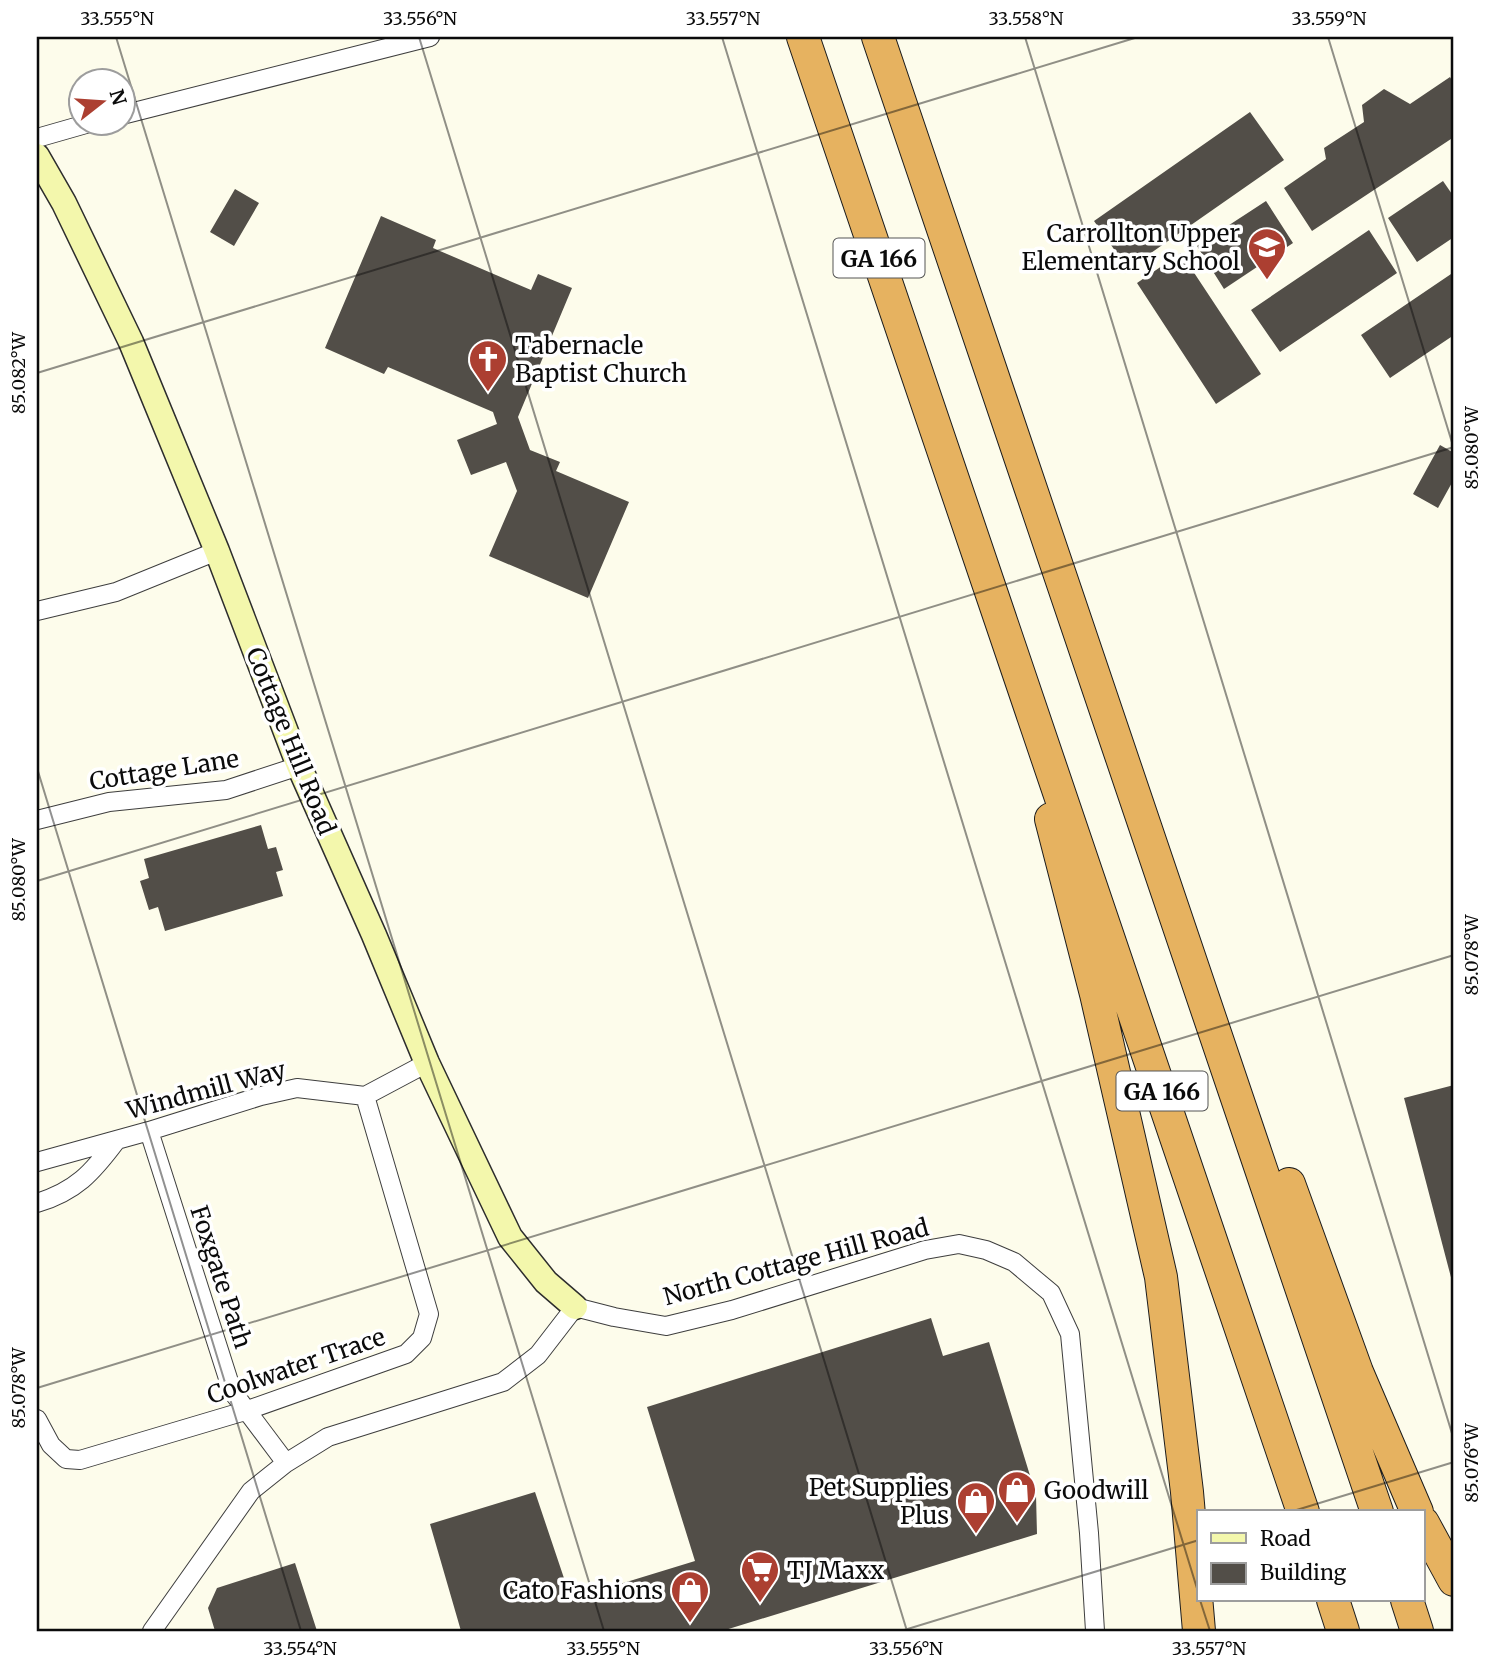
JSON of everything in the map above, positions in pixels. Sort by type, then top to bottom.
[{"type":"highway","name":"GA 166","points":[[803,37],[1020,670],[1302,1510]]},
{"type":"highway","name":"GA 166","points":[[878,37],[1376,1510]]},
{"type":"highway","points":[[1020,670],[1054,832],[1096,994],[1161,1277],[1187,1492],[1199,1631]]},
{"type":"highway","points":[[1194,968],[1244,1060],[1357,1372],[1416,1510]]},
{"type":"highway","points":[[1424,1525],[1454,1580]]},
{"type":"highway","points":[[1334,1602],[1343,1631]]},
{"type":"highway","points":[[1408,1602],[1418,1631]]},
{"type":"street","points":[[136,111],[430,37]]},
{"type":"street","points":[[37,138],[66,130]]},
{"type":"street","name":"Cottage Hill Road","points":[[37,156],[64,203],[131,342],[299,766],[427,1063],[510,1237],[546,1282],[575,1307]]},
{"type":"street","points":[[37,611],[116,592],[216,551]]},
{"type":"street","name":"Cottage Lane","points":[[37,820],[109,802],[226,790],[299,766]]},
{"type":"street","points":[[365,1096],[427,1063]]},
{"type":"street","name":"Windmill Way","points":[[37,1162],[116,1141],[261,1096],[297,1088],[365,1096]]},
{"type":"street","name":"Coolwater Trace","points":[[37,1419],[51,1445],[66,1459],[80,1460],[245,1411],[406,1354],[422,1338],[429,1314],[365,1096]]},
{"type":"street","name":"Foxgate Path","points":[[149,1131],[232,1391],[286,1463]]},
{"type":"street","name":"Windmill Way","points":[[37,1203],[60,1196],[76,1186],[88,1176],[116,1141]]},
{"type":"street","name":"North Cottage Hill Road","points":[[575,1307],[666,1326],[732,1310],[925,1250],[959,1244],[986,1250],[1014,1262],[1051,1293],[1070,1334],[1089,1533],[1095,1631]]},
{"type":"street","points":[[152,1631],[251,1491],[286,1463],[328,1437],[503,1382],[538,1355],[575,1307]]},
{"type":"building","points":[[1450,77],[1454,84],[1454,137],[1312,231],[1284,188],[1326,159],[1324,148],[1364,122],[1362,105],[1384,89],[1410,104]]},
{"type":"building","points":[[1250,112],[1284,160],[1128,269],[1094,221]]},
{"type":"building","points":[[1443,181],[1454,197],[1454,237],[1417,262],[1388,218]]},
{"type":"building","points":[[235,189],[259,203],[234,246],[210,232]]},
{"type":"building","points":[[1266,201],[1293,243],[1224,289],[1197,246]]},
{"type":"building","name":"Tabernacle Baptist Church","points":[[381,216],[436,240],[433,248],[531,290],[538,274],[572,288],[518,417],[530,450],[560,462],[556,471],[629,502],[588,598],[489,556],[517,491],[506,462],[471,475],[457,440],[497,424],[493,412],[388,367],[384,374],[325,348]]},
{"type":"building","points":[[1369,230],[1397,273],[1280,352],[1251,310]]},
{"type":"building","points":[[1181,253],[1261,374],[1216,404],[1137,283]]},
{"type":"building","points":[[1454,272],[1454,335],[1390,378],[1361,335]]},
{"type":"building","points":[[1440,445],[1454,453],[1454,479],[1438,508],[1413,494]]},
{"type":"building","points":[[261,825],[268,849],[276,847],[283,870],[276,872],[283,896],[165,931],[158,907],[149,910],[140,881],[149,878],[144,859]]},
{"type":"building","points":[[1454,1085],[1454,1285],[1453,1285],[1404,1098]]},
{"type":"building","points":[[931,1318],[943,1356],[989,1342],[1036,1495],[1037,1534],[722,1631],[461,1631],[430,1524],[535,1492],[571,1599],[695,1561],[647,1407]]},
{"type":"building","points":[[295,1563],[317,1631],[215,1631],[208,1608],[217,1588]]},
{"type":"place","name":"Carrollton Upper Elementary School","points":[[1267,281]]},
{"type":"place","name":"Tabernacle Baptist Church","points":[[488,393]]},
{"type":"place","name":"Goodwill","points":[[1017,1524]]},
{"type":"place","name":"Pet Supplies Plus","points":[[976,1535]]},
{"type":"place","name":"TJ Maxx","points":[[760,1604]]},
{"type":"place","name":"Cato Fashions","points":[[690,1624]]}]
